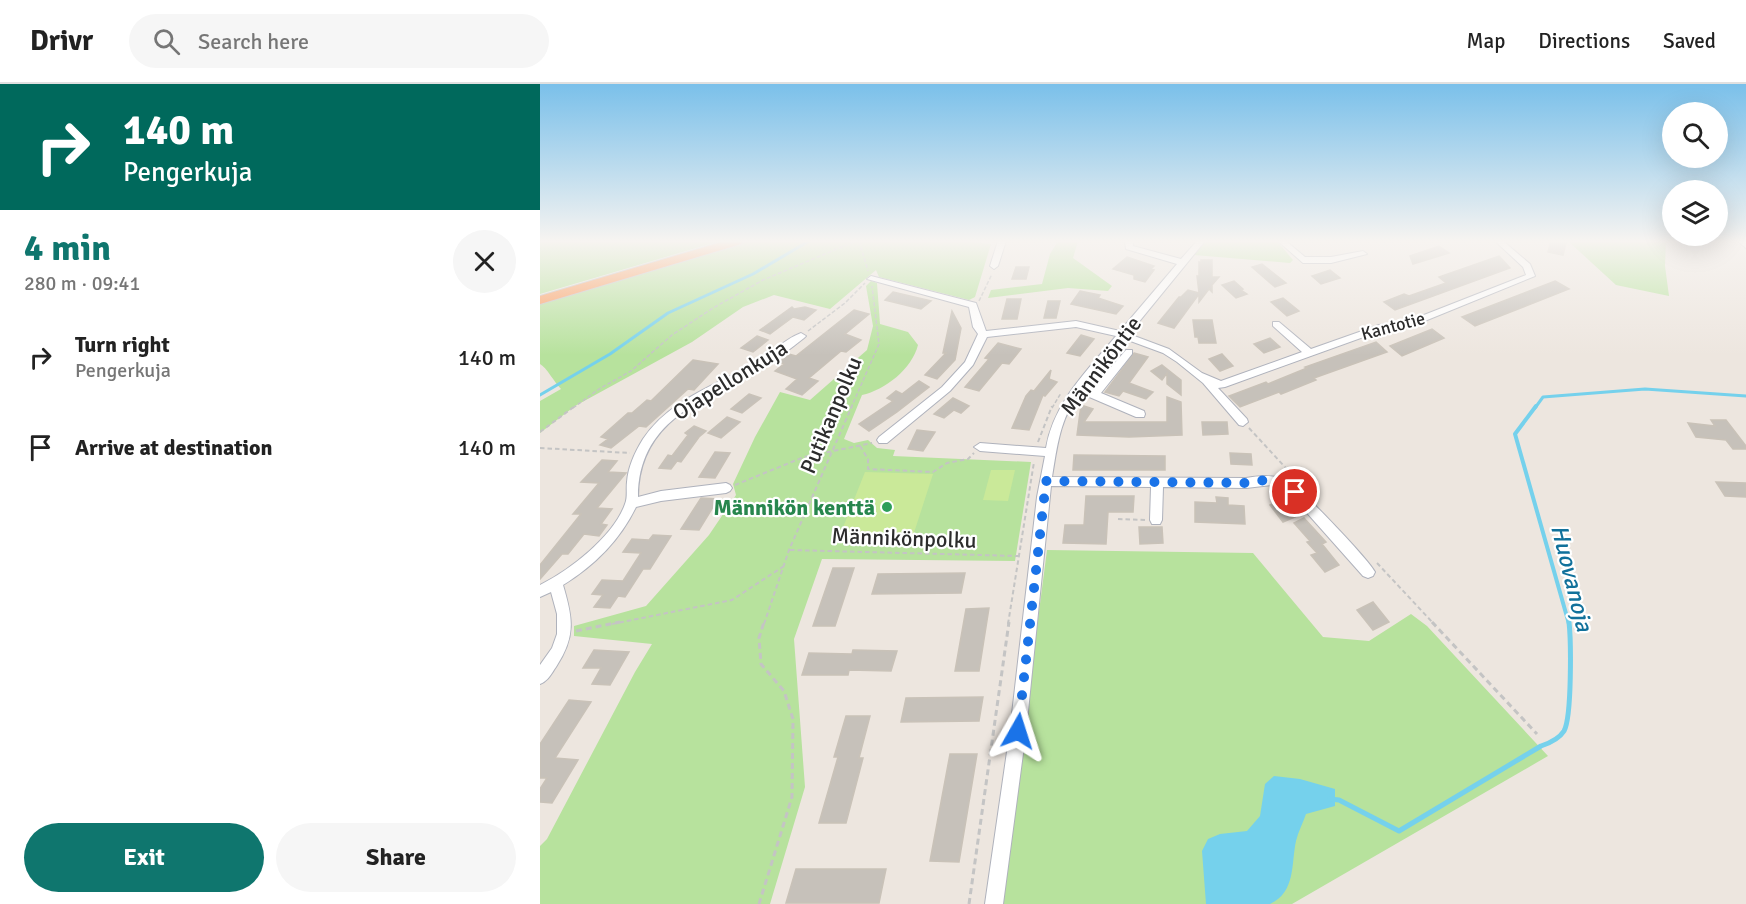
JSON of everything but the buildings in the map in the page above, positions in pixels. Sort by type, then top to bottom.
[{"type":"highway","points":[[540,300],[609,279]]},
{"type":"street","points":[[872,279],[973,305],[978,327],[983,334]]},
{"type":"street","name":"Männiköntie","points":[[994,904],[1018,731],[1050,452],[1061,413],[1122,335],[1170,279]]},
{"type":"street","name":"Kantotie","points":[[1208,383],[1221,385],[1382,327],[1407,325],[1526,279]]},
{"type":"street","points":[[983,334],[1076,324],[1122,335],[1166,350],[1208,383],[1244,422]]},
{"type":"street","points":[[1276,324],[1309,353]]},
{"type":"street","points":[[884,440],[946,389],[969,363],[983,334]]},
{"type":"street","name":"Ojapellonkuja","points":[[540,591],[556,584],[603,545],[622,521],[631,504],[632,479],[641,452],[664,422],[714,386],[772,357],[801,336]]},
{"type":"street","points":[[1094,394],[1129,352]]},
{"type":"street","points":[[1079,388],[1140,414]]},
{"type":"street","points":[[980,447],[1050,452]]},
{"type":"street","points":[[1046,481],[1246,483],[1272,479],[1285,483],[1368,572]]},
{"type":"street","points":[[1156,520],[1157,482]]},
{"type":"street","points":[[631,504],[661,496],[726,488]]},
{"type":"street","points":[[540,677],[557,654],[566,633],[556,584]]},
{"type":"path","points":[[540,432],[599,388],[631,371],[672,335],[713,308],[766,279]]},
{"type":"path","points":[[801,336],[845,303],[871,279]]},
{"type":"path","name":"Putikanpolku","points":[[759,904],[792,796],[793,719],[784,691],[761,664],[759,638],[789,550],[879,344],[871,279]]},
{"type":"path","points":[[973,305],[981,300],[989,279]]},
{"type":"path","points":[[1244,422],[1296,479]]},
{"type":"path","points":[[726,488],[747,482],[804,456],[884,440]]},
{"type":"path","points":[[860,446],[868,459],[868,469],[933,472],[947,463],[968,459],[980,447]]},
{"type":"path","points":[[540,448],[615,454],[641,452]]},
{"type":"path","points":[[1118,519],[1156,520]]},
{"type":"path","name":"Männikönpolku","points":[[789,550],[1018,556]]},
{"type":"path","points":[[1372,557],[1537,734]]},
{"type":"path","points":[[566,633],[732,600],[784,566]]},
{"type":"green space","points":[[540,279],[590,279],[540,294]]},
{"type":"green space","points":[[618,279],[865,279],[830,309],[774,295],[743,307],[692,342],[575,406],[540,433],[540,401],[561,389],[540,364],[540,302]]},
{"type":"green space","points":[[888,279],[980,279],[975,297],[969,300]]},
{"type":"green space","points":[[1043,279],[1103,279],[1112,286],[1108,291],[1068,288],[988,298],[991,290],[1042,284]]},
{"type":"green space","points":[[1610,279],[1667,279],[1669,296],[1616,285]]},
{"type":"green space","points":[[871,281],[877,283],[880,324],[908,332],[918,345],[904,370],[880,388],[862,395],[844,439],[854,443],[868,440],[877,448],[895,450],[893,456],[1031,462],[1015,561],[822,559],[794,639],[805,787],[770,904],[540,904],[540,846],[547,839],[652,644],[574,636],[574,626],[646,606],[709,535],[736,495],[733,484],[780,392],[810,400],[867,350],[873,326],[866,286]]},
{"type":"green space","points":[[991,470],[1015,470],[1008,501],[983,500]]},
{"type":"green space","name":"Männikön kenttä","points":[[865,472],[933,474],[911,542],[838,540]]},
{"type":"green space","points":[[1047,550],[1253,553],[1323,637],[1369,641],[1411,614],[1427,626],[1548,756],[1292,904],[1001,904]]},
{"type":"water","points":[[1274,776],[1300,779],[1335,789],[1335,806],[1306,814],[1296,841],[1291,877],[1278,899],[1270,904],[1206,904],[1202,851],[1208,839],[1220,834],[1247,831],[1260,816],[1265,784]]},
{"type":"waterway","name":"Huovanoja","points":[[540,395],[610,354],[668,313],[742,279]]},
{"type":"waterway","name":"Huovanoja","points":[[1535,408],[1543,397],[1645,389],[1746,396]]},
{"type":"waterway","name":"Huovanoja","points":[[1536,406],[1515,434],[1569,624]]},
{"type":"waterway","name":"Huovanoja","points":[[1330,799],[1339,800],[1399,831],[1557,738],[1562,734],[1567,723],[1570,695],[1569,622]]},
{"type":"place","name":"Männikön kenttä","points":[[887,507]]},
{"type":"route","points":[[1018,731],[1046,481],[1246,483],[1272,479],[1285,483],[1295,492]]}]
